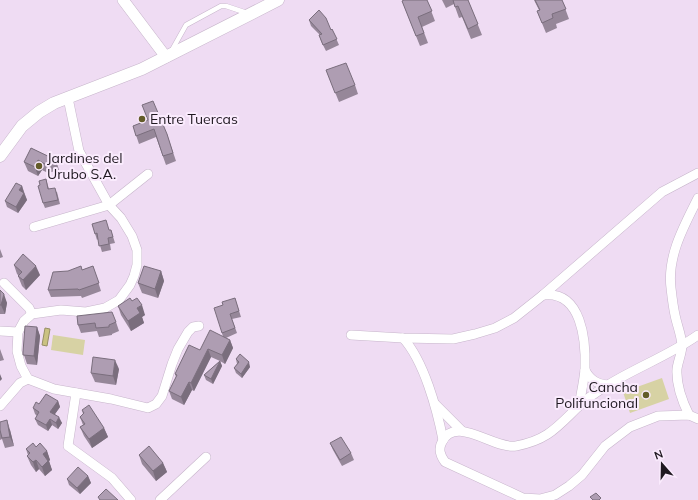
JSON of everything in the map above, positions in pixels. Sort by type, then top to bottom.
[{"type":"main road","points":[[0,156],[22,126],[39,112],[54,103],[115,80],[167,56],[278,0]]},
{"type":"street","points":[[123,0],[167,56]]},
{"type":"street","points":[[68,98],[79,151],[109,205],[121,218],[132,236],[136,250],[136,265],[130,286],[119,300],[105,308],[86,312],[61,310],[32,314],[24,322],[18,332],[17,351],[21,366],[28,379],[54,389],[111,399],[148,408],[156,404],[162,396],[178,349],[188,332],[193,327],[199,326]]},
{"type":"street","points":[[351,335],[453,339],[495,328],[514,318],[543,296],[662,192],[698,173]]},
{"type":"street","points":[[34,227],[109,205],[148,174]]},
{"type":"street","points":[[694,417],[682,401],[678,384],[677,369],[682,346],[670,286],[672,260],[680,233],[698,198]]},
{"type":"street","points":[[4,283],[29,308],[32,314]]},
{"type":"street","points":[[543,296],[551,294],[566,300],[572,306],[581,324],[585,370],[580,406]]},
{"type":"street","points":[[0,331],[18,332]]},
{"type":"street","points":[[443,440],[452,432],[462,430],[470,432],[493,443],[514,447],[537,441],[557,429],[580,406],[608,385],[682,346],[698,335]]},
{"type":"street","points":[[403,338],[411,346],[437,411],[443,440],[440,451],[445,462],[524,498],[540,499],[555,495],[569,486],[582,475],[605,446],[630,427],[658,416],[694,417]]},
{"type":"street","points":[[585,370],[588,376],[594,381],[608,385]]},
{"type":"street","points":[[0,406],[20,383],[28,379]]},
{"type":"street","points":[[76,392],[68,446],[112,478],[131,500]]},
{"type":"street","points":[[434,403],[462,430]]},
{"type":"street","points":[[160,500],[206,457]]},
{"type":"lane","points":[[167,56],[186,25],[221,6],[226,6],[249,14]]},
{"type":"shaded area","points":[[45,328],[50,329],[47,346],[42,345]]},
{"type":"shaded area","points":[[53,335],[85,340],[83,355],[51,350]]},
{"type":"shaded area","name":"Cancha Polifuncional","points":[[662,378],[669,399],[630,413],[623,392]]},
{"type":"building","points":[[427,0],[432,11],[418,17],[424,33],[416,36],[402,1]]},
{"type":"building","points":[[453,0],[468,0],[478,24],[468,29],[458,6],[455,7]]},
{"type":"building","points":[[535,0],[562,0],[566,9],[552,14],[553,18],[542,23],[537,11],[540,10]]},
{"type":"building","points":[[319,10],[326,18],[337,39],[323,45],[319,35],[322,34],[309,20]]},
{"type":"building","points":[[346,63],[355,85],[335,93],[326,70]]},
{"type":"building","points":[[153,101],[167,134],[173,153],[163,156],[154,129],[136,136],[133,126],[148,120],[142,105]]},
{"type":"building","points":[[31,148],[56,160],[45,164],[38,160],[35,167],[24,162]]},
{"type":"building","points":[[46,179],[48,189],[55,188],[58,200],[43,203],[38,186],[40,185],[39,181]]},
{"type":"building","points":[[16,183],[22,186],[19,190],[24,193],[16,207],[5,201]]},
{"type":"building","points":[[106,220],[113,237],[108,238],[109,244],[99,246],[97,233],[95,234],[92,224]]},
{"type":"building","points":[[23,254],[36,266],[23,280],[18,276],[22,272],[14,265]]},
{"type":"building","points":[[81,266],[82,270],[93,266],[99,283],[79,290],[48,290],[53,272],[68,271]]},
{"type":"building","points":[[144,266],[161,271],[155,289],[138,283]]},
{"type":"building","points":[[0,290],[4,294],[1,305],[0,305]]},
{"type":"building","points":[[130,298],[132,301],[137,298],[142,305],[137,308],[140,313],[128,321],[118,306]]},
{"type":"building","points":[[235,298],[239,311],[230,314],[235,328],[222,333],[214,308],[223,305],[222,302]]},
{"type":"building","points":[[112,312],[116,322],[109,325],[109,327],[96,328],[95,323],[78,325],[77,316]]},
{"type":"building","points":[[25,326],[37,327],[34,356],[23,355]]},
{"type":"building","points":[[210,330],[230,340],[222,355],[208,349],[191,383],[189,382],[181,397],[169,391],[177,375],[175,374],[189,345],[200,350]]},
{"type":"building","points":[[240,354],[249,362],[241,374],[234,368],[239,362],[236,359]]},
{"type":"building","points":[[93,357],[115,360],[113,376],[91,373]]},
{"type":"building","points":[[220,361],[211,379],[204,375]]},
{"type":"building","points":[[46,394],[58,401],[50,412],[59,417],[56,423],[50,419],[46,425],[35,419],[39,412],[33,408],[36,402],[39,404]]},
{"type":"building","points":[[89,405],[104,428],[89,439],[80,427],[85,424],[80,417],[84,413],[82,410]]},
{"type":"building","points":[[7,420],[10,437],[2,438],[0,422]]},
{"type":"building","points":[[341,437],[351,453],[340,460],[330,443]]},
{"type":"building","points":[[33,443],[36,447],[40,443],[47,451],[43,454],[48,461],[42,467],[36,460],[33,462],[27,456],[30,453],[26,449]]},
{"type":"building","points":[[149,446],[163,463],[153,471],[139,455]]},
{"type":"building","points":[[78,467],[88,476],[77,488],[67,479]]},
{"type":"building","points":[[106,489],[118,500],[100,500],[98,497]]},
{"type":"building","points":[[596,493],[601,498],[599,500],[593,500],[590,497]]},
{"type":"place","name":"Entre Tuercas","points":[[142,119]]},
{"type":"place","name":"Jardines del Urubo S.A.","points":[[39,166]]},
{"type":"place","name":"Cancha Polifuncional","points":[[646,395]]}]
